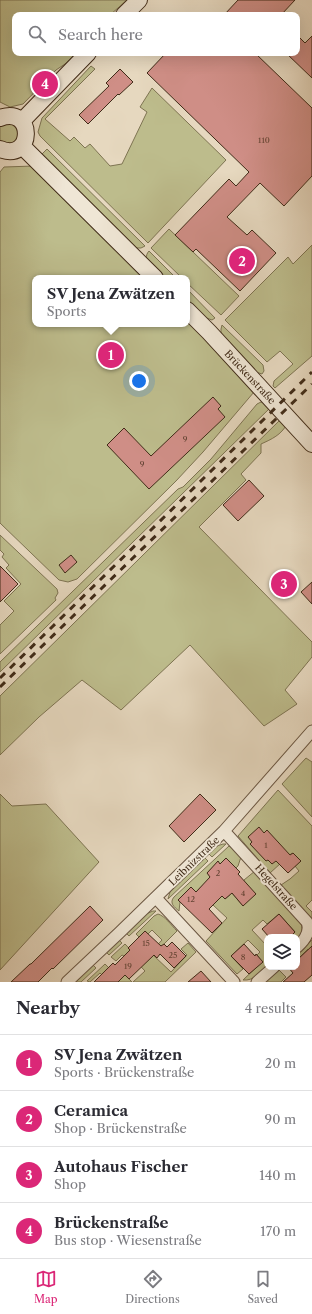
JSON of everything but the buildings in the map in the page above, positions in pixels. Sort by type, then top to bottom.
[{"type":"street","points":[[127,12],[139,0]]},
{"type":"street","points":[[22,121],[85,56]]},
{"type":"street","points":[[0,118],[11,116],[22,121],[27,131],[25,142],[17,150],[6,152],[0,149]]},
{"type":"street","points":[[22,146],[152,275]]},
{"type":"street","name":"Brückenstraße","points":[[190,313],[312,444]]},
{"type":"street","name":"Leibnizstraße","points":[[67,982],[224,831],[312,731]]},
{"type":"street","name":"Hegelstraße","points":[[224,831],[307,922],[309,927],[308,934],[300,944]]},
{"type":"street","points":[[156,898],[234,982]]},
{"type":"street","points":[[257,982],[271,970]]},
{"type":"shaded area","points":[[0,0],[127,0],[113,12],[12,12],[12,56],[73,56],[68,62],[56,70],[23,104],[10,107],[0,102]]},
{"type":"shaded area","points":[[91,66],[95,69],[45,119],[70,141],[74,137],[85,148],[90,144],[110,166],[122,164],[147,112],[140,107],[152,88],[226,160],[148,243],[40,136],[38,132],[42,118]]},
{"type":"shaded area","points":[[4,123],[13,123],[20,134],[13,144],[0,141],[0,127]]},
{"type":"shaded area","points":[[47,149],[145,246],[136,248],[40,156]]},
{"type":"shaded area","points":[[34,166],[143,275],[32,275],[32,327],[190,327],[190,322],[241,375],[243,381],[254,392],[176,481],[77,579],[68,582],[59,580],[0,523],[0,172],[4,167]]},
{"type":"shaded area","points":[[169,229],[239,296],[221,315],[190,286],[190,275],[179,275],[151,248]]},
{"type":"shaded area","points":[[312,245],[312,356],[275,388],[273,386],[274,381],[293,364],[280,351],[267,362],[225,320],[288,257],[293,264]]},
{"type":"shaded area","points":[[149,251],[173,275],[161,275],[150,266],[147,255]]},
{"type":"shaded area","points":[[190,292],[215,318],[212,320],[204,317],[190,304]]},
{"type":"shaded area","points":[[222,325],[263,365],[264,371],[262,374],[256,372],[221,334]]},
{"type":"shaded area","points":[[261,402],[265,403],[270,408],[0,672],[0,662],[178,489],[183,487],[211,459],[257,404]]},
{"type":"shaded area","points":[[281,419],[287,424],[285,428],[279,434],[261,444],[261,453],[241,474],[246,480],[199,527],[312,642],[312,657],[285,690],[297,704],[264,726],[190,645],[121,710],[82,680],[39,717],[0,755],[0,696]]},
{"type":"shaded area","points":[[0,535],[57,589],[58,593],[55,598],[56,600],[0,654],[0,625],[14,611],[4,601],[21,584],[6,568],[9,565],[2,557],[4,554],[0,550]]},
{"type":"shaded area","points":[[306,758],[312,762],[312,817],[282,784]]},
{"type":"shaded area","points":[[278,790],[312,826],[312,900],[306,906],[312,912],[312,920],[281,885],[299,871],[295,866],[300,861],[292,853],[270,873],[238,836]]},
{"type":"shaded area","points":[[0,794],[12,806],[46,804],[99,862],[0,970]]},
{"type":"shaded area","points":[[226,844],[212,857],[209,854],[217,846]]},
{"type":"shaded area","points":[[229,846],[233,848],[241,857],[238,866],[230,874],[226,858],[220,864],[218,862],[207,873],[219,885],[215,889],[225,899],[230,895],[227,892],[231,892],[243,906],[244,880],[255,871],[300,921],[302,931],[300,936],[300,934],[293,934],[295,932],[279,914],[267,924],[263,920],[252,930],[264,943],[264,969],[256,976],[243,980],[262,962],[257,955],[260,952],[248,940],[231,956],[243,969],[237,974],[206,941],[227,918],[213,905],[214,903],[203,885],[196,892],[191,887],[178,900],[180,902],[179,911],[172,903],[174,897]]},
{"type":"shaded area","points":[[205,858],[208,861],[168,899],[170,892]]},
{"type":"shaded area","points":[[156,911],[129,936],[126,933],[146,914]]},
{"type":"shaded area","points":[[158,914],[166,919],[177,931],[153,955],[171,972],[187,955],[181,949],[188,943],[196,952],[165,982],[133,982],[145,971],[128,953],[124,956],[122,955],[116,961],[111,957],[125,944],[143,963],[148,955],[162,940],[152,930],[148,934],[145,931],[139,937],[136,934],[154,916]]},
{"type":"shaded area","points":[[119,940],[122,943],[109,955],[106,952]]},
{"type":"shaded area","points":[[312,940],[312,953],[308,949],[300,957],[300,950]]},
{"type":"shaded area","points":[[105,964],[120,979],[125,975],[132,982],[109,982],[100,973],[90,982],[87,981]]},
{"type":"shaded area","points":[[93,965],[96,968],[81,982],[76,982]]},
{"type":"shaded area","points":[[277,970],[279,970],[286,977],[281,982],[264,982]]},
{"type":"railway","points":[[0,678],[312,372]]},
{"type":"railway","points":[[0,687],[312,384]]},
{"type":"place","name":"Brückenstraße","points":[[45,84]]},
{"type":"place","name":"Ceramica","points":[[242,261]]},
{"type":"place","name":"SV Jena Zwätzen","points":[[111,355]]},
{"type":"place","name":"Autohaus Fischer","points":[[284,584]]}]
